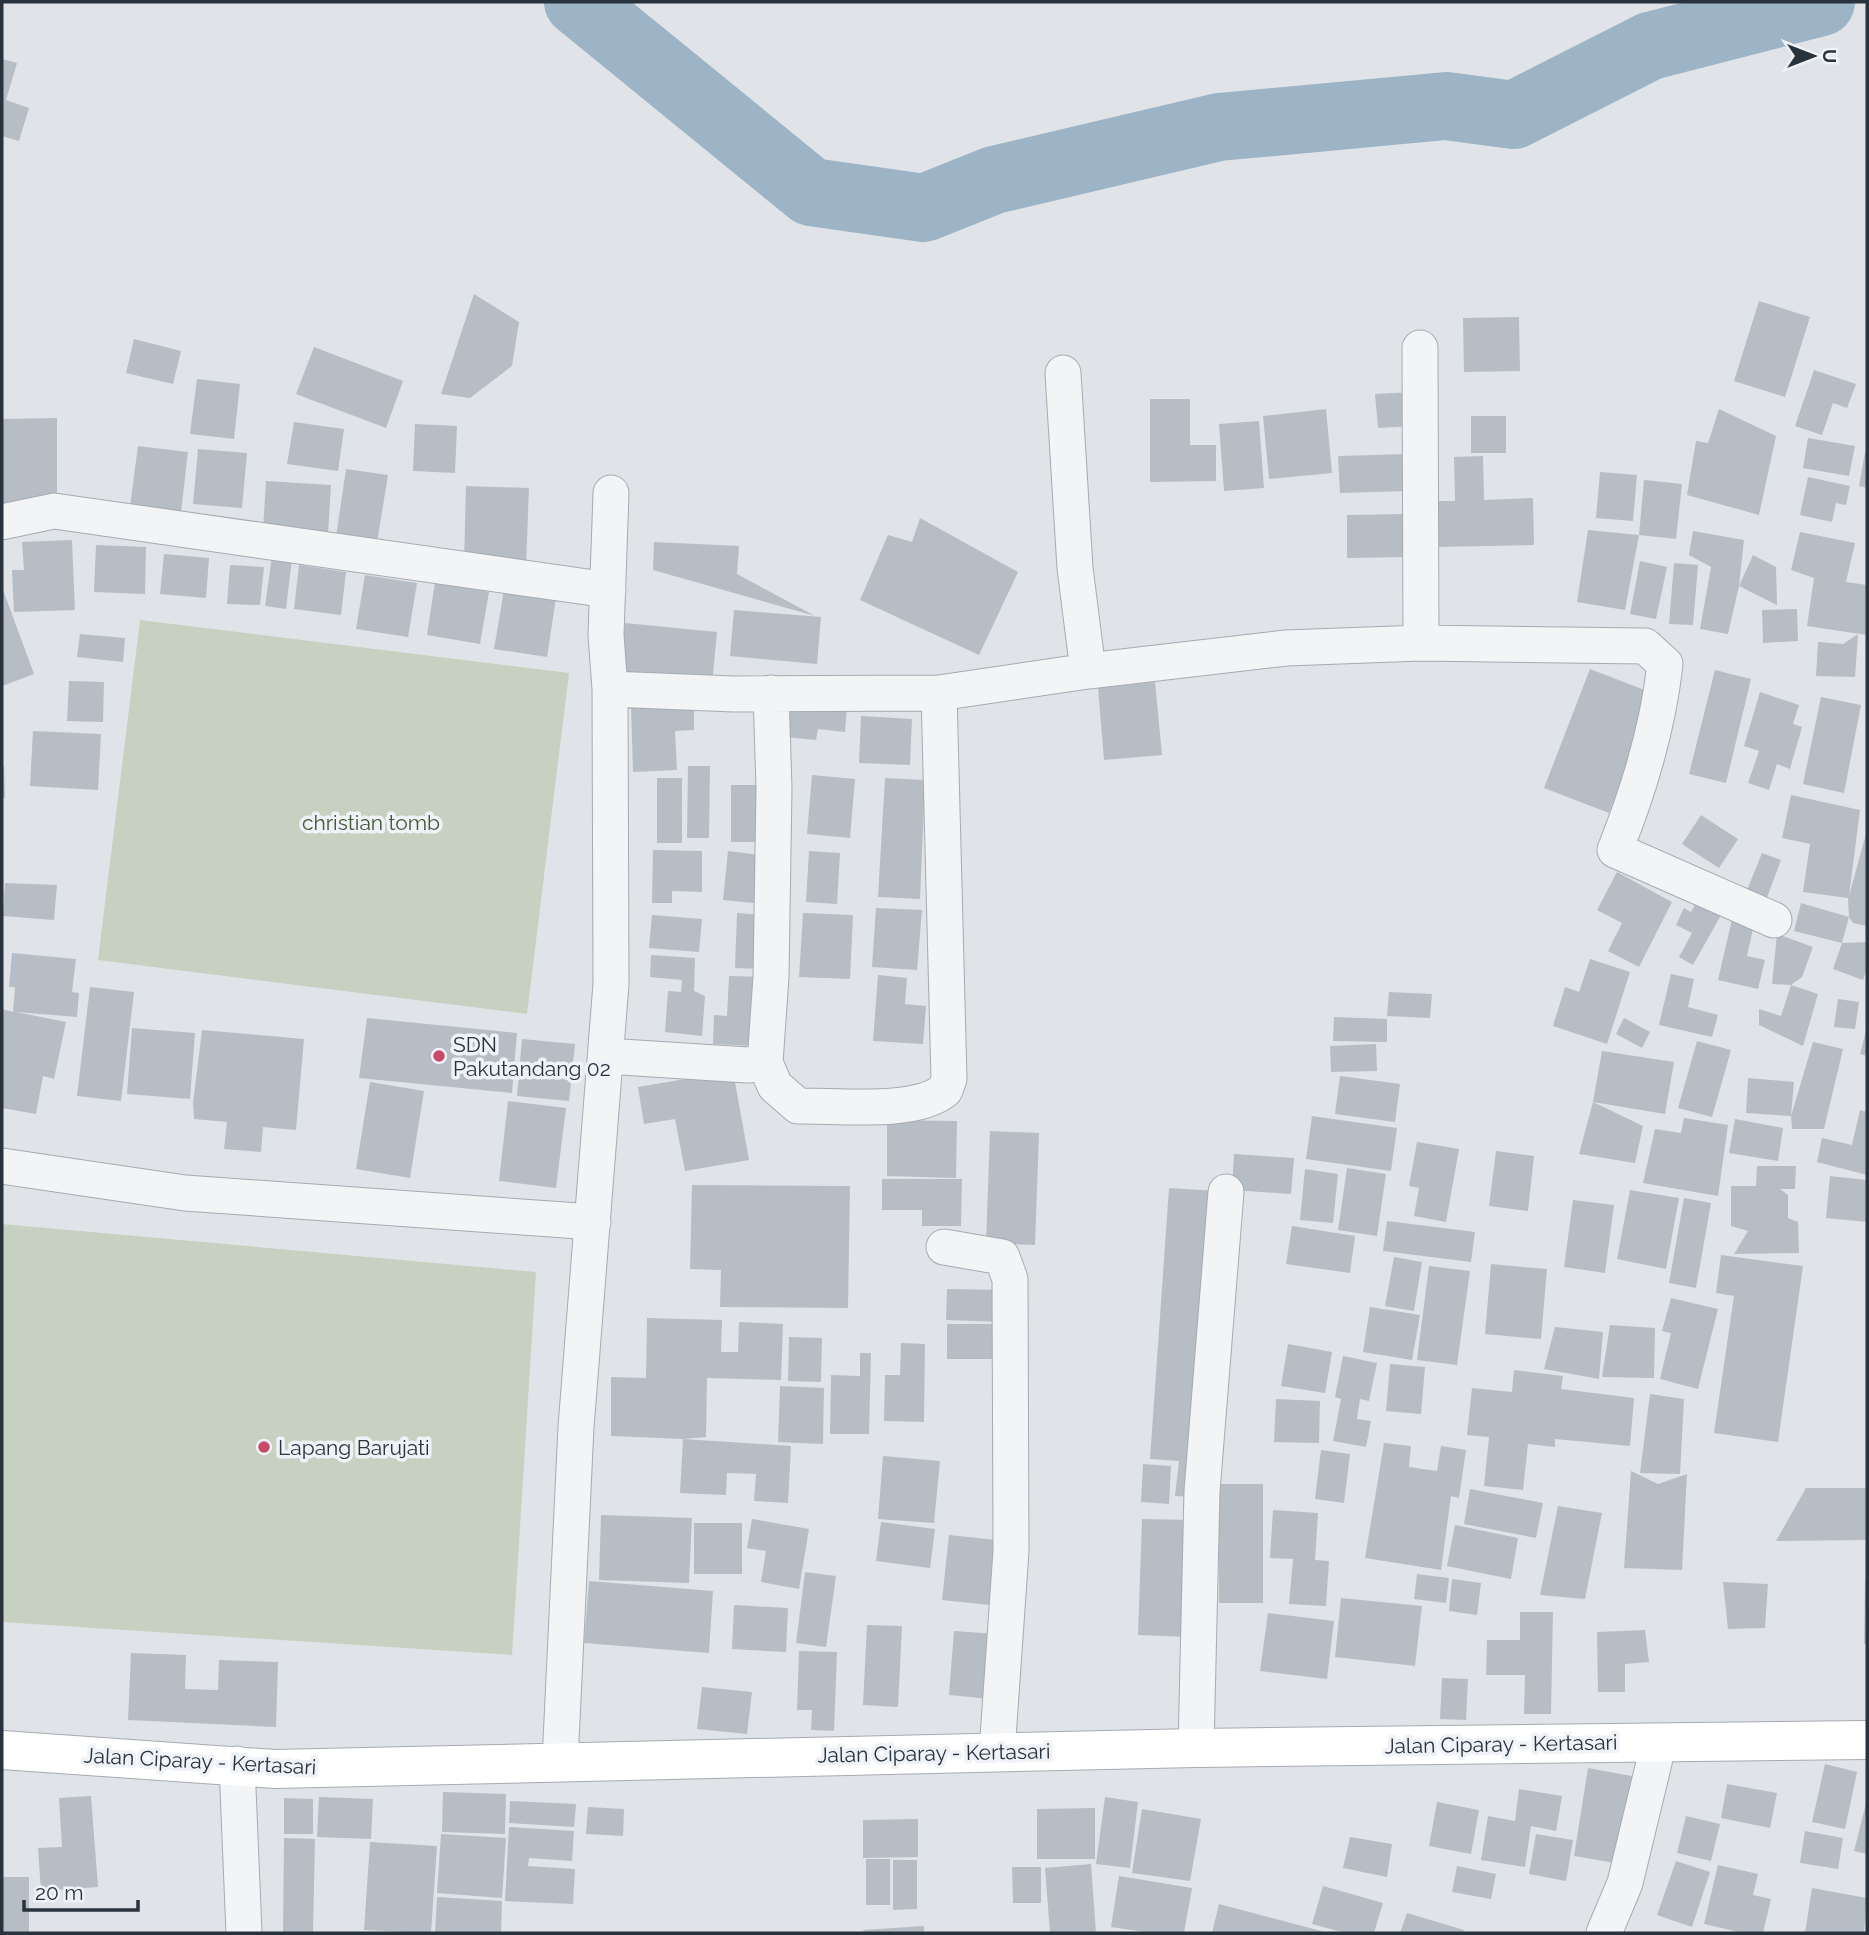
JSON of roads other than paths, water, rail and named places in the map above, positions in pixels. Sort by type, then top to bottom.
[{"type":"main road","name":"Jalan Ciparay - Kertasari","points":[[2,1751],[237,1764],[275,1769],[1196,1748],[1867,1740]]},
{"type":"street","points":[[1420,348],[1421,643]]},
{"type":"street","points":[[1063,373],[1074,568],[1088,671]]},
{"type":"street","points":[[560,1762],[576,1427],[611,984],[610,689],[606,635],[611,493]]},
{"type":"street","points":[[2,522],[54,511],[608,590]]},
{"type":"street","points":[[610,689],[939,693],[1088,671],[1286,648],[1421,643],[1645,646],[1665,664],[1660,712],[1630,813],[1615,850],[1774,920]]},
{"type":"street","points":[[771,693],[774,788],[771,977],[765,1063],[775,1086],[797,1106],[902,1104],[935,1098],[946,1090],[948,1079],[939,693]]},
{"type":"street","points":[[606,1056],[747,1065],[765,1063]]},
{"type":"street","points":[[2,1166],[185,1193],[593,1222]]},
{"type":"street","points":[[1196,1748],[1202,1491],[1226,1192]]},
{"type":"street","points":[[944,1247],[1002,1257],[1010,1279],[1011,1551],[998,1752]]},
{"type":"street","points":[[1604,1933],[1625,1883],[1659,1742]]},
{"type":"street","points":[[237,1764],[244,1933]]},
{"type":"waterway","points":[[578,2],[811,192],[924,208],[994,180],[1219,127],[1446,106],[1514,115],[1650,46],[1821,2]]},
{"type":"place","name":"SDN Pakutandang 02","points":[[439,1056]]},
{"type":"place","name":"Lapang Barujati","points":[[264,1447]]},
{"type":"park label","name":"christian tomb","points":[[371,822]]}]
